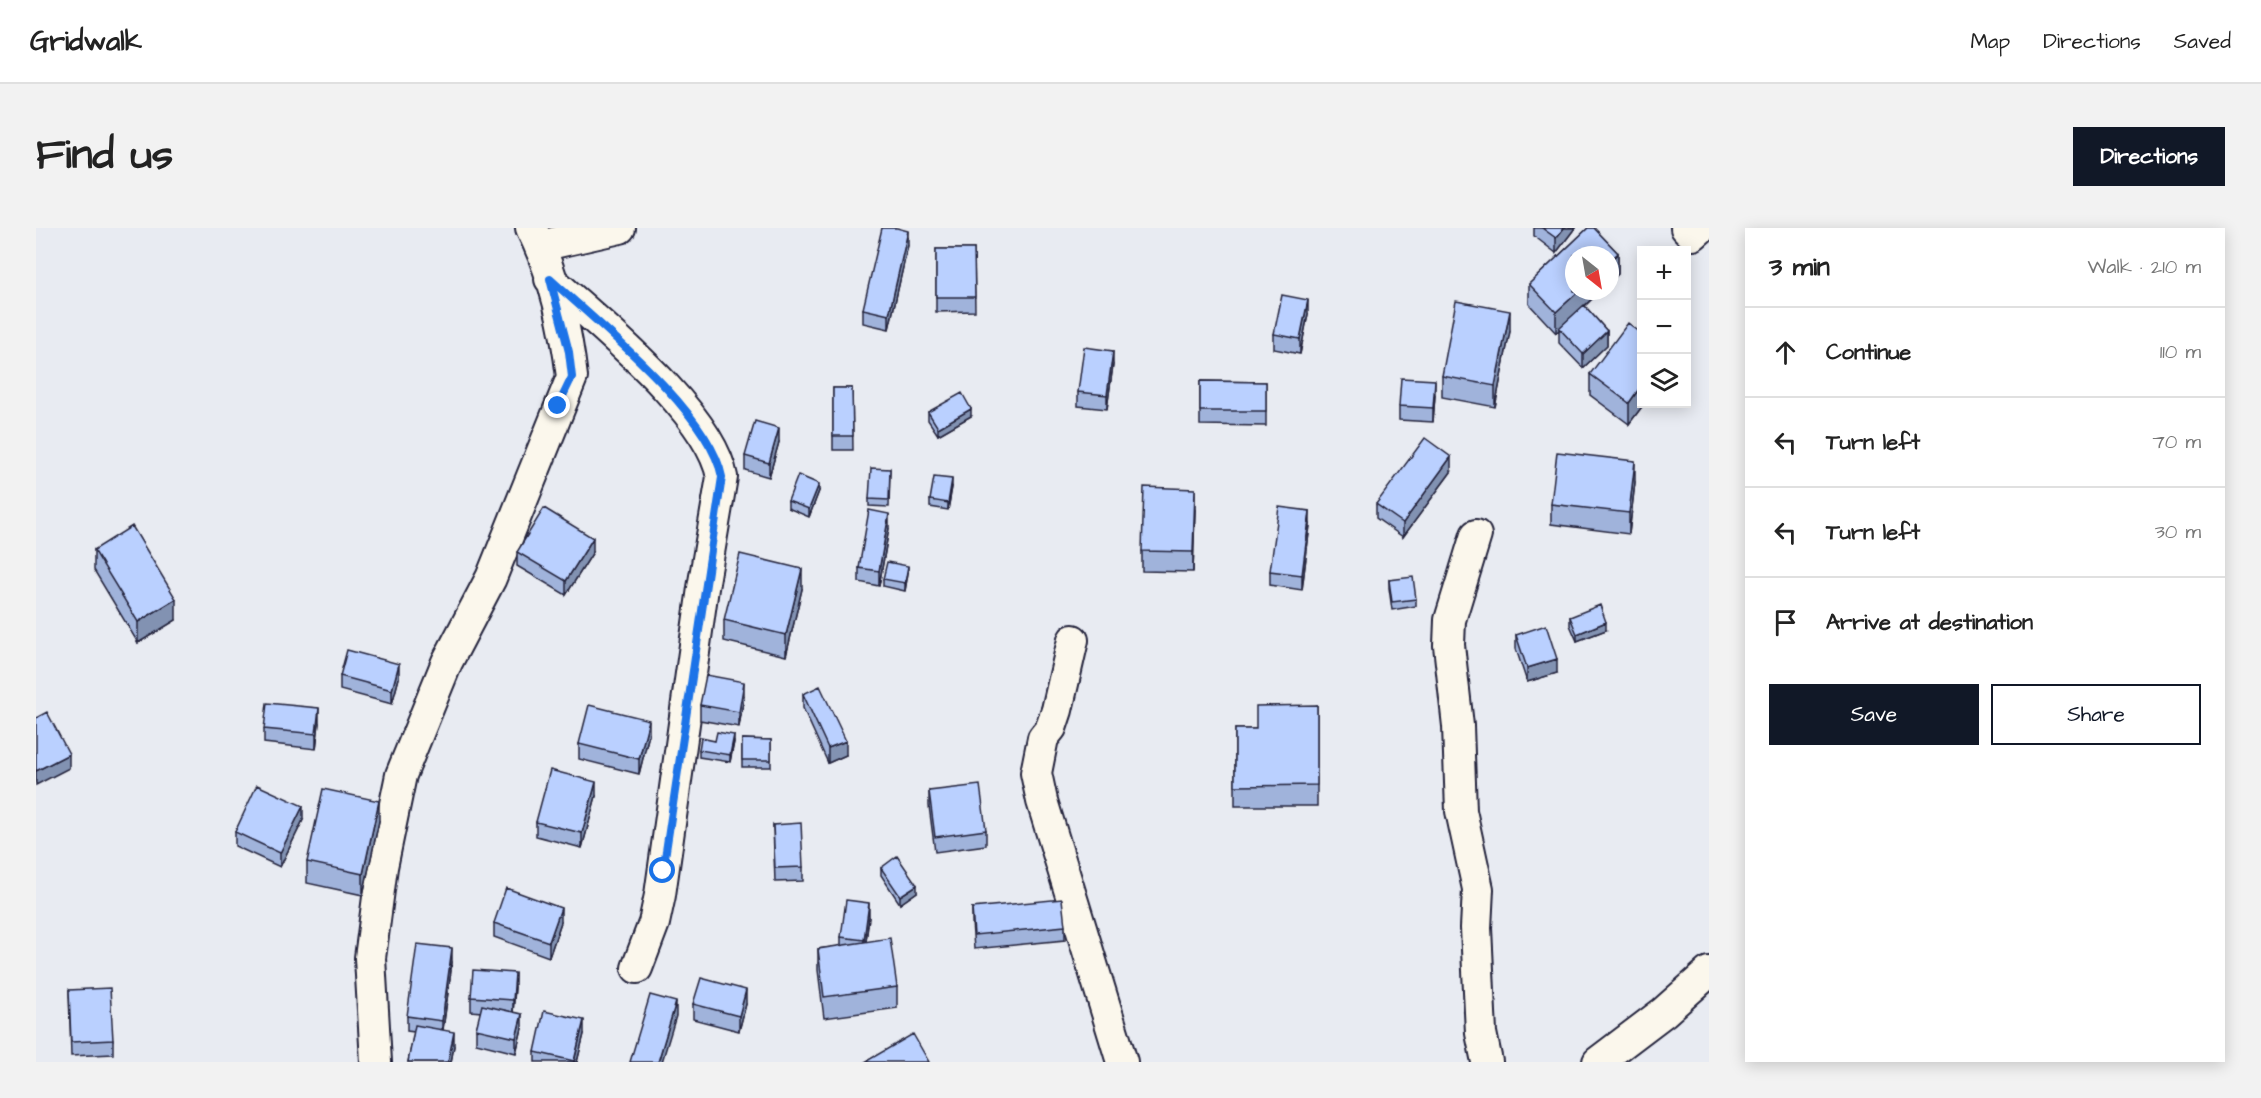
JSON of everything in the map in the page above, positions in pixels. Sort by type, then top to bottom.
[{"type":"street","points":[[376,1062],[370,958],[382,867],[401,775],[447,662],[491,578],[572,377],[569,352],[550,279],[536,237],[620,228]]},
{"type":"street","points":[[550,279],[669,389],[714,452],[722,477],[703,588],[660,895],[654,924],[637,968]]},
{"type":"street","points":[[1476,536],[1450,620],[1449,645],[1458,726],[1461,812],[1478,889],[1476,928],[1481,1033],[1486,1062]]},
{"type":"street","points":[[1073,640],[1057,710],[1051,728],[1043,738],[1036,773],[1042,801],[1122,1062]]},
{"type":"street","points":[[1598,1062],[1664,1012],[1709,972]]},
{"type":"building","points":[[882,228],[908,231],[889,315],[863,309]]},
{"type":"building","points":[[1542,228],[1564,228],[1556,238]]},
{"type":"building","points":[[1588,228],[1594,228],[1611,246],[1569,246]]},
{"type":"building","points":[[936,249],[974,249],[975,297],[936,297]]},
{"type":"building","points":[[1565,250],[1565,300],[1569,300],[1556,312],[1529,284]]},
{"type":"building","points":[[1282,295],[1308,300],[1300,339],[1274,334]]},
{"type":"building","points":[[1456,301],[1510,311],[1495,386],[1442,376]]},
{"type":"building","points":[[1584,305],[1607,331],[1583,354],[1559,328]]},
{"type":"building","points":[[1628,323],[1637,330],[1637,392],[1629,403],[1590,374]]},
{"type":"building","points":[[1084,347],[1113,351],[1107,395],[1078,392]]},
{"type":"building","points":[[1401,378],[1435,380],[1433,408],[1399,406]]},
{"type":"building","points":[[1200,381],[1266,382],[1266,411],[1200,411]]},
{"type":"building","points":[[833,388],[852,388],[853,436],[833,436]]},
{"type":"building","points":[[962,393],[971,409],[938,428],[928,412]]},
{"type":"building","points":[[755,421],[779,428],[769,463],[745,456]]},
{"type":"building","points":[[1425,438],[1451,457],[1403,523],[1376,504]]},
{"type":"building","points":[[1557,452],[1635,461],[1629,513],[1551,504]]},
{"type":"building","points":[[871,468],[890,469],[889,500],[869,499]]},
{"type":"building","points":[[798,475],[819,484],[809,509],[788,501]]},
{"type":"building","points":[[934,477],[952,479],[948,503],[930,500]]},
{"type":"building","points":[[1144,487],[1195,489],[1193,552],[1142,551]]},
{"type":"building","points":[[1279,507],[1310,511],[1302,575],[1270,571]]},
{"type":"building","points":[[544,508],[593,538],[566,581],[517,552]]},
{"type":"building","points":[[869,510],[889,514],[879,571],[859,568]]},
{"type":"building","points":[[132,526],[176,599],[138,622],[94,550]]},
{"type":"building","points":[[740,554],[802,569],[786,635],[724,620]]},
{"type":"building","points":[[887,562],[908,566],[905,583],[883,579]]},
{"type":"building","points":[[1413,577],[1416,599],[1392,602],[1389,580]]},
{"type":"building","points":[[1600,605],[1606,622],[1577,634],[1570,617]]},
{"type":"building","points":[[1546,625],[1557,659],[1527,668],[1516,635]]},
{"type":"building","points":[[347,650],[399,664],[392,690],[340,676]]},
{"type":"building","points":[[706,675],[744,682],[739,712],[700,705]]},
{"type":"building","points":[[820,686],[846,741],[828,748],[803,694]]},
{"type":"building","points":[[267,703],[319,708],[316,734],[264,729]]},
{"type":"building","points":[[589,705],[649,720],[639,759],[579,744]]},
{"type":"building","points":[[1317,705],[1317,785],[1235,786],[1235,729],[1256,729],[1256,706]]},
{"type":"building","points":[[47,712],[69,754],[36,771],[36,718]]},
{"type":"building","points":[[717,732],[734,735],[730,755],[699,750],[701,738],[715,741]]},
{"type":"building","points":[[742,739],[771,740],[771,760],[742,760]]},
{"type":"building","points":[[550,770],[596,782],[582,833],[536,822]]},
{"type":"building","points":[[257,785],[303,806],[280,853],[235,832]]},
{"type":"building","points":[[980,785],[986,830],[935,837],[929,791]]},
{"type":"building","points":[[323,789],[379,801],[363,874],[307,862]]},
{"type":"building","points":[[801,823],[803,867],[775,868],[773,825]]},
{"type":"building","points":[[897,856],[917,885],[900,896],[881,868]]},
{"type":"building","points":[[506,888],[561,908],[549,942],[494,923]]},
{"type":"building","points":[[1062,899],[1065,926],[974,935],[972,908]]},
{"type":"building","points":[[846,900],[869,903],[864,940],[841,937]]},
{"type":"building","points":[[890,938],[897,987],[824,997],[818,949]]},
{"type":"building","points":[[417,944],[452,948],[442,1021],[407,1016]]},
{"type":"building","points":[[473,970],[515,973],[513,1000],[471,997]]},
{"type":"building","points":[[701,978],[746,990],[739,1016],[693,1004]]},
{"type":"building","points":[[110,988],[113,1040],[71,1042],[69,990]]},
{"type":"building","points":[[650,995],[676,1002],[658,1062],[630,1062]]},
{"type":"building","points":[[482,1005],[522,1014],[516,1038],[476,1029]]},
{"type":"building","points":[[544,1011],[584,1020],[574,1061],[535,1052]]},
{"type":"building","points":[[415,1025],[454,1032],[448,1062],[408,1062]]},
{"type":"building","points":[[913,1034],[929,1062],[865,1062]]},
{"type":"route","points":[[558,406],[572,377],[569,352],[550,279],[669,389],[709,444],[718,460],[722,477],[703,588],[663,871]]}]
